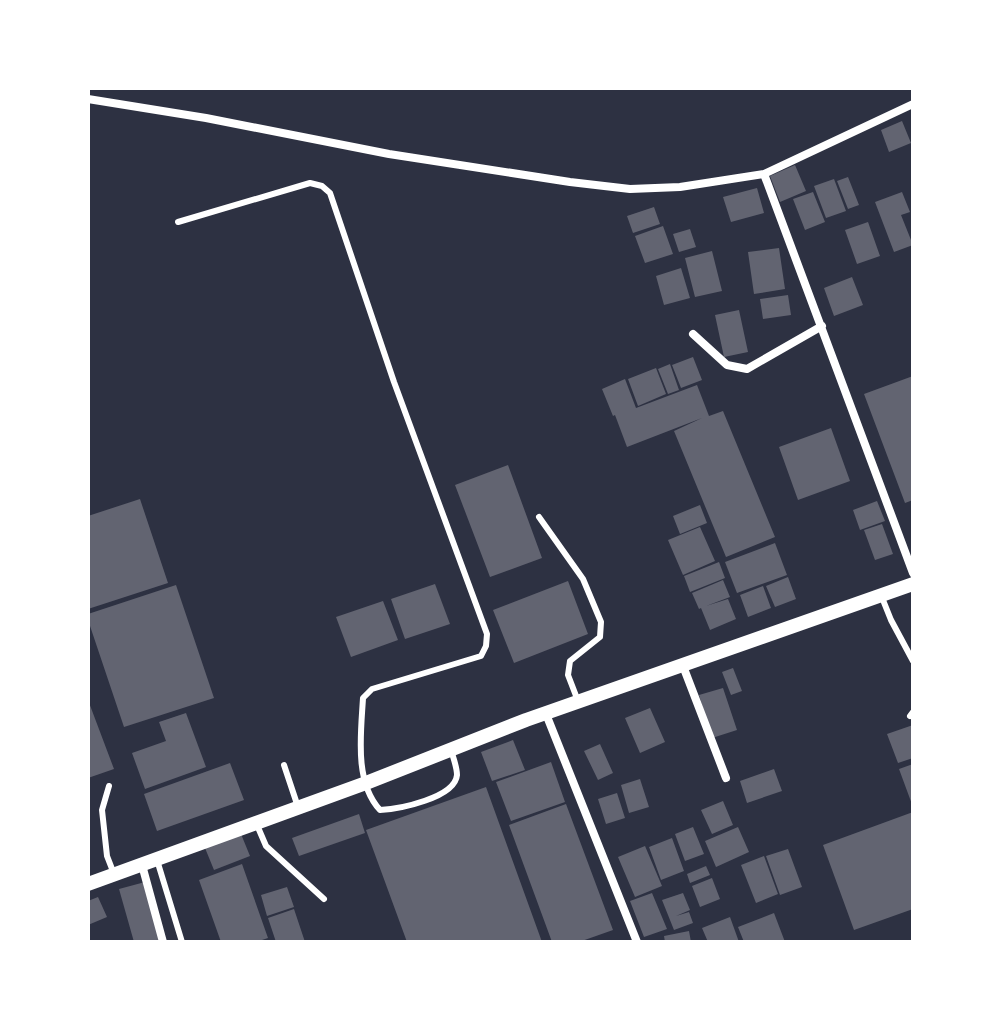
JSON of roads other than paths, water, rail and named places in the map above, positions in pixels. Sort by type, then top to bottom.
[{"type":"street","points":[[88,99],[206,118],[389,154],[630,189],[680,187],[764,174],[913,104]]},
{"type":"street","points":[[764,174],[913,573]]},
{"type":"street","points":[[693,334],[727,365],[747,369],[822,326]]},
{"type":"street","points":[[88,884],[366,783],[578,701],[913,584]]},
{"type":"street","points":[[683,666],[726,778]]},
{"type":"street","points":[[546,714],[637,942]]},
{"type":"street","points":[[142,865],[163,942]]},
{"type":"lane","points":[[178,222],[310,183],[322,186],[330,193],[394,382],[487,634],[481,656],[372,689],[363,698],[361,753],[373,803],[380,810],[398,809],[443,793],[454,784],[457,776],[451,750]]},
{"type":"lane","points":[[539,517],[583,579],[601,622],[600,637],[570,661],[568,675],[578,701]]},
{"type":"lane","points":[[881,595],[913,661]]},
{"type":"lane","points":[[284,765],[298,807]]},
{"type":"lane","points":[[109,786],[102,822],[107,856],[114,874]]},
{"type":"lane","points":[[256,822],[266,846],[324,899]]},
{"type":"lane","points":[[157,860],[182,942]]}]
